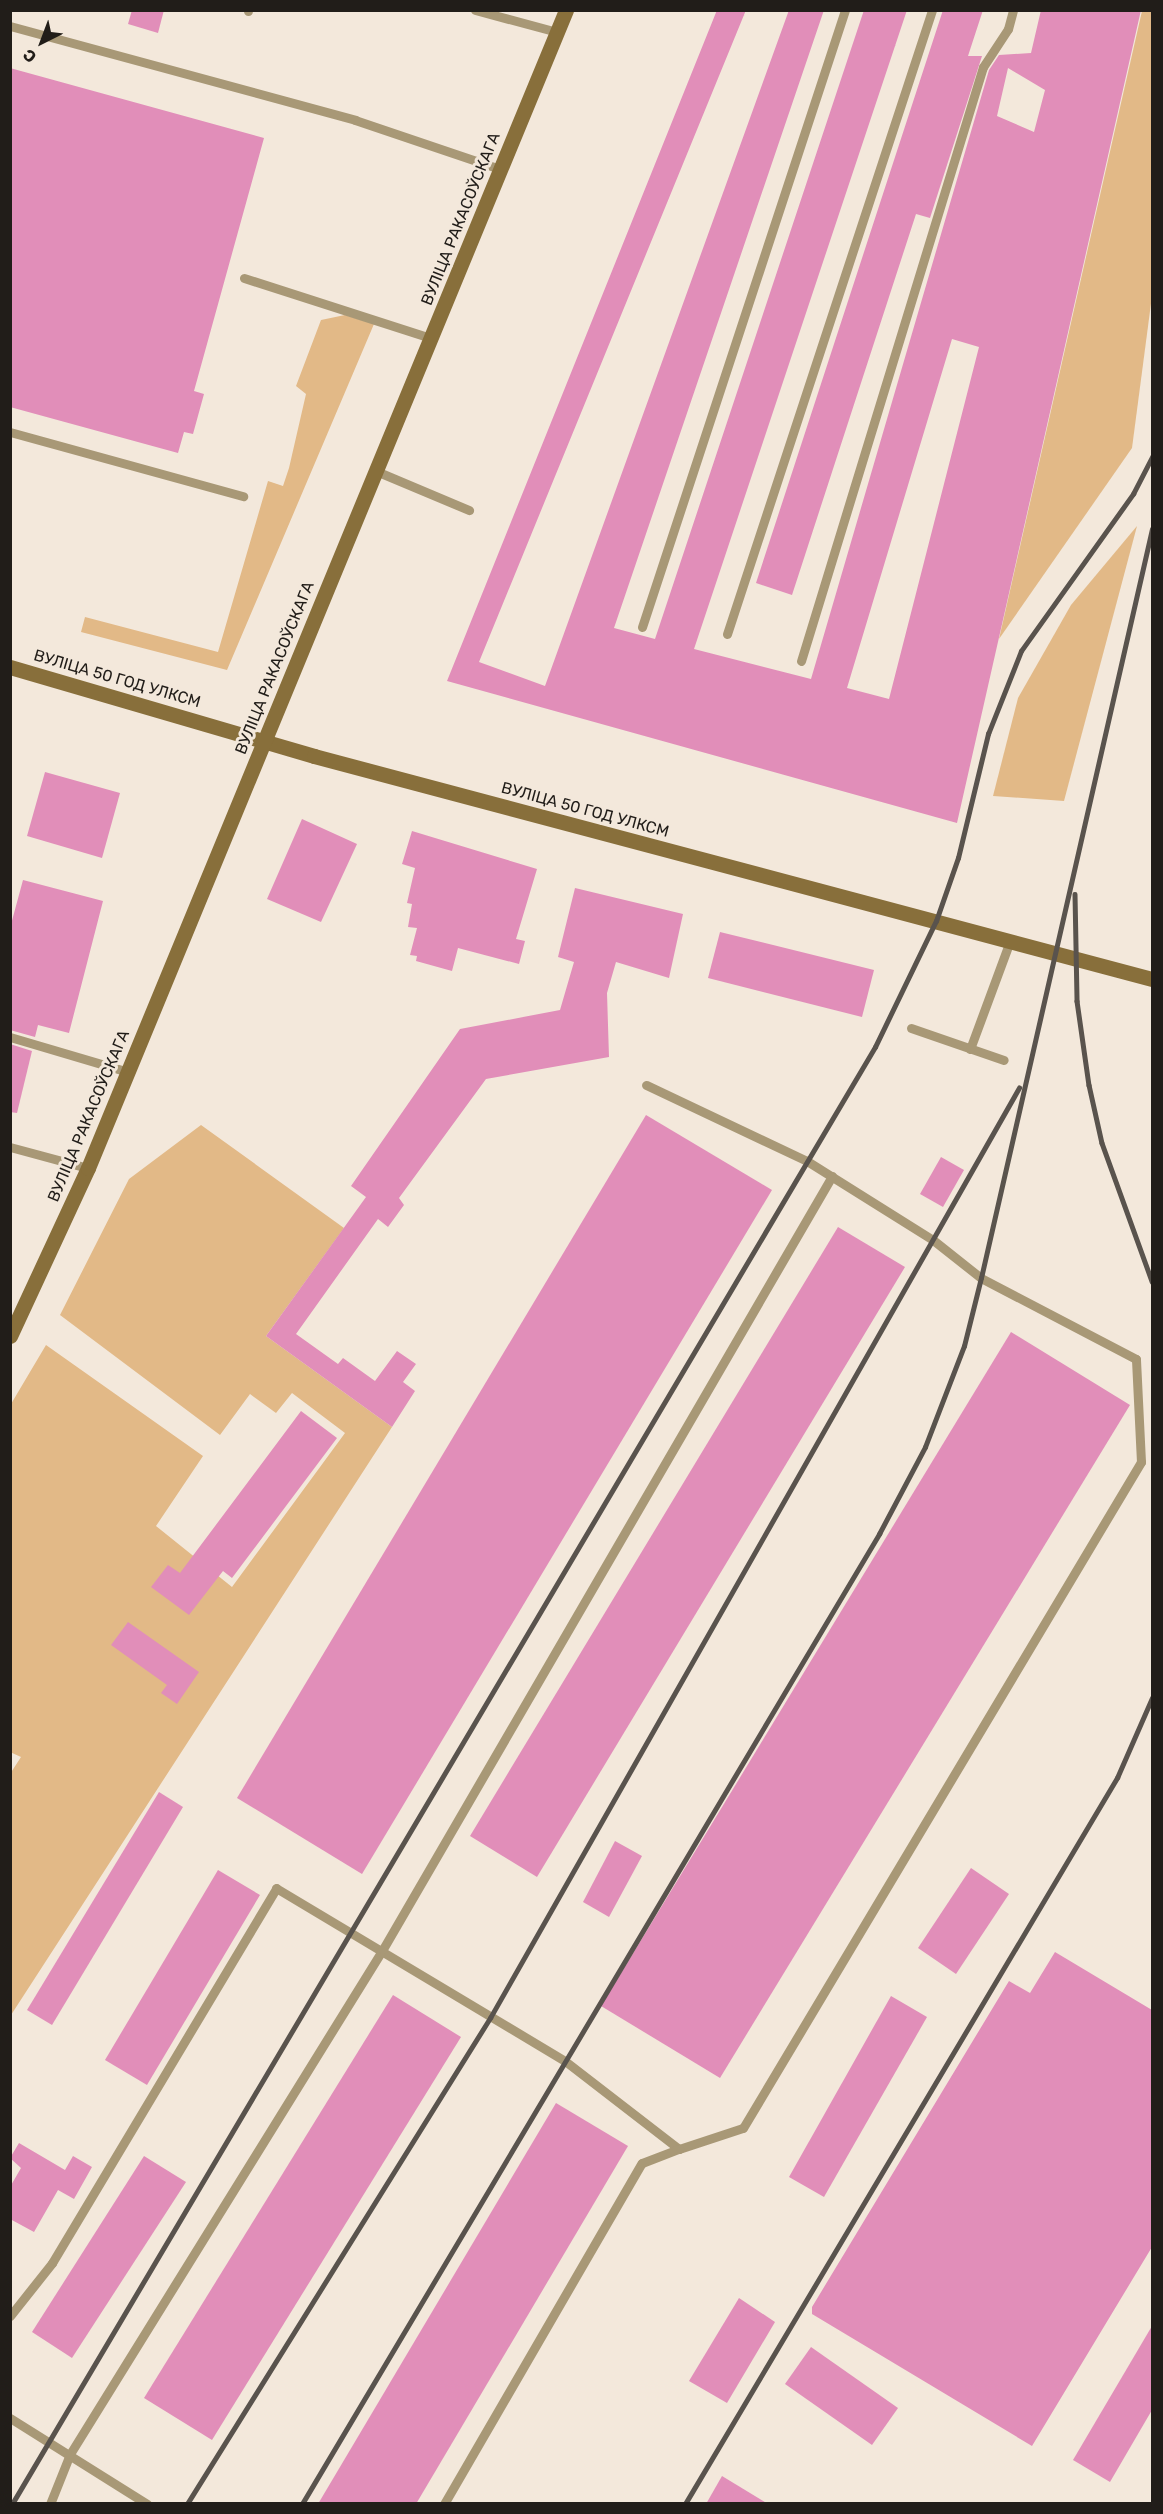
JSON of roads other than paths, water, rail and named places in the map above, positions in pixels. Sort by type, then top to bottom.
[{"type":"main road","name":"ВУЛІЦА РАКАСОЎСКАГА","points":[[10,1336],[88,1168],[566,10]]},
{"type":"main road","name":"ВУЛІЦА 50 ГОД УЛКСМ","points":[[10,667],[265,741],[1152,979]]},
{"type":"lane","points":[[475,10],[557,32]]},
{"type":"lane","points":[[642,627],[845,10]]},
{"type":"lane","points":[[727,634],[932,10]]},
{"type":"lane","points":[[801,661],[983,67],[1008,29],[1013,10]]},
{"type":"lane","points":[[10,26],[355,120],[500,169]]},
{"type":"lane","points":[[244,278],[431,338]]},
{"type":"lane","points":[[10,432],[243,496]]},
{"type":"lane","points":[[376,471],[469,510]]},
{"type":"lane","points":[[970,1049],[1010,941]]},
{"type":"lane","points":[[911,1028],[1004,1060]]},
{"type":"lane","points":[[10,1036],[128,1072]]},
{"type":"lane","points":[[444,2504],[642,2163],[743,2128],[1142,1462],[1136,1359],[981,1278],[933,1240],[832,1176],[646,1084]]},
{"type":"lane","points":[[10,1147],[88,1168]]},
{"type":"lane","points":[[50,2504],[70,2454],[383,1949],[832,1176]]},
{"type":"lane","points":[[10,2316],[51,2264],[276,1888],[383,1949],[565,2061],[679,2149]]},
{"type":"lane","points":[[10,2418],[147,2504]]},
{"type":"railway","points":[[12,2504],[875,1047],[936,921],[958,858],[988,734],[1021,651],[1133,494],[1152,457]]},
{"type":"railway","points":[[302,2504],[879,1534],[925,1447],[964,1346],[981,1278],[1152,529]]},
{"type":"railway","points":[[1075,894],[1077,1001],[1089,1085],[1102,1143],[1152,1281]]},
{"type":"railway","points":[[187,2504],[490,2018],[1019,1088]]},
{"type":"railway","points":[[685,2504],[1117,1778],[1152,1698]]}]
